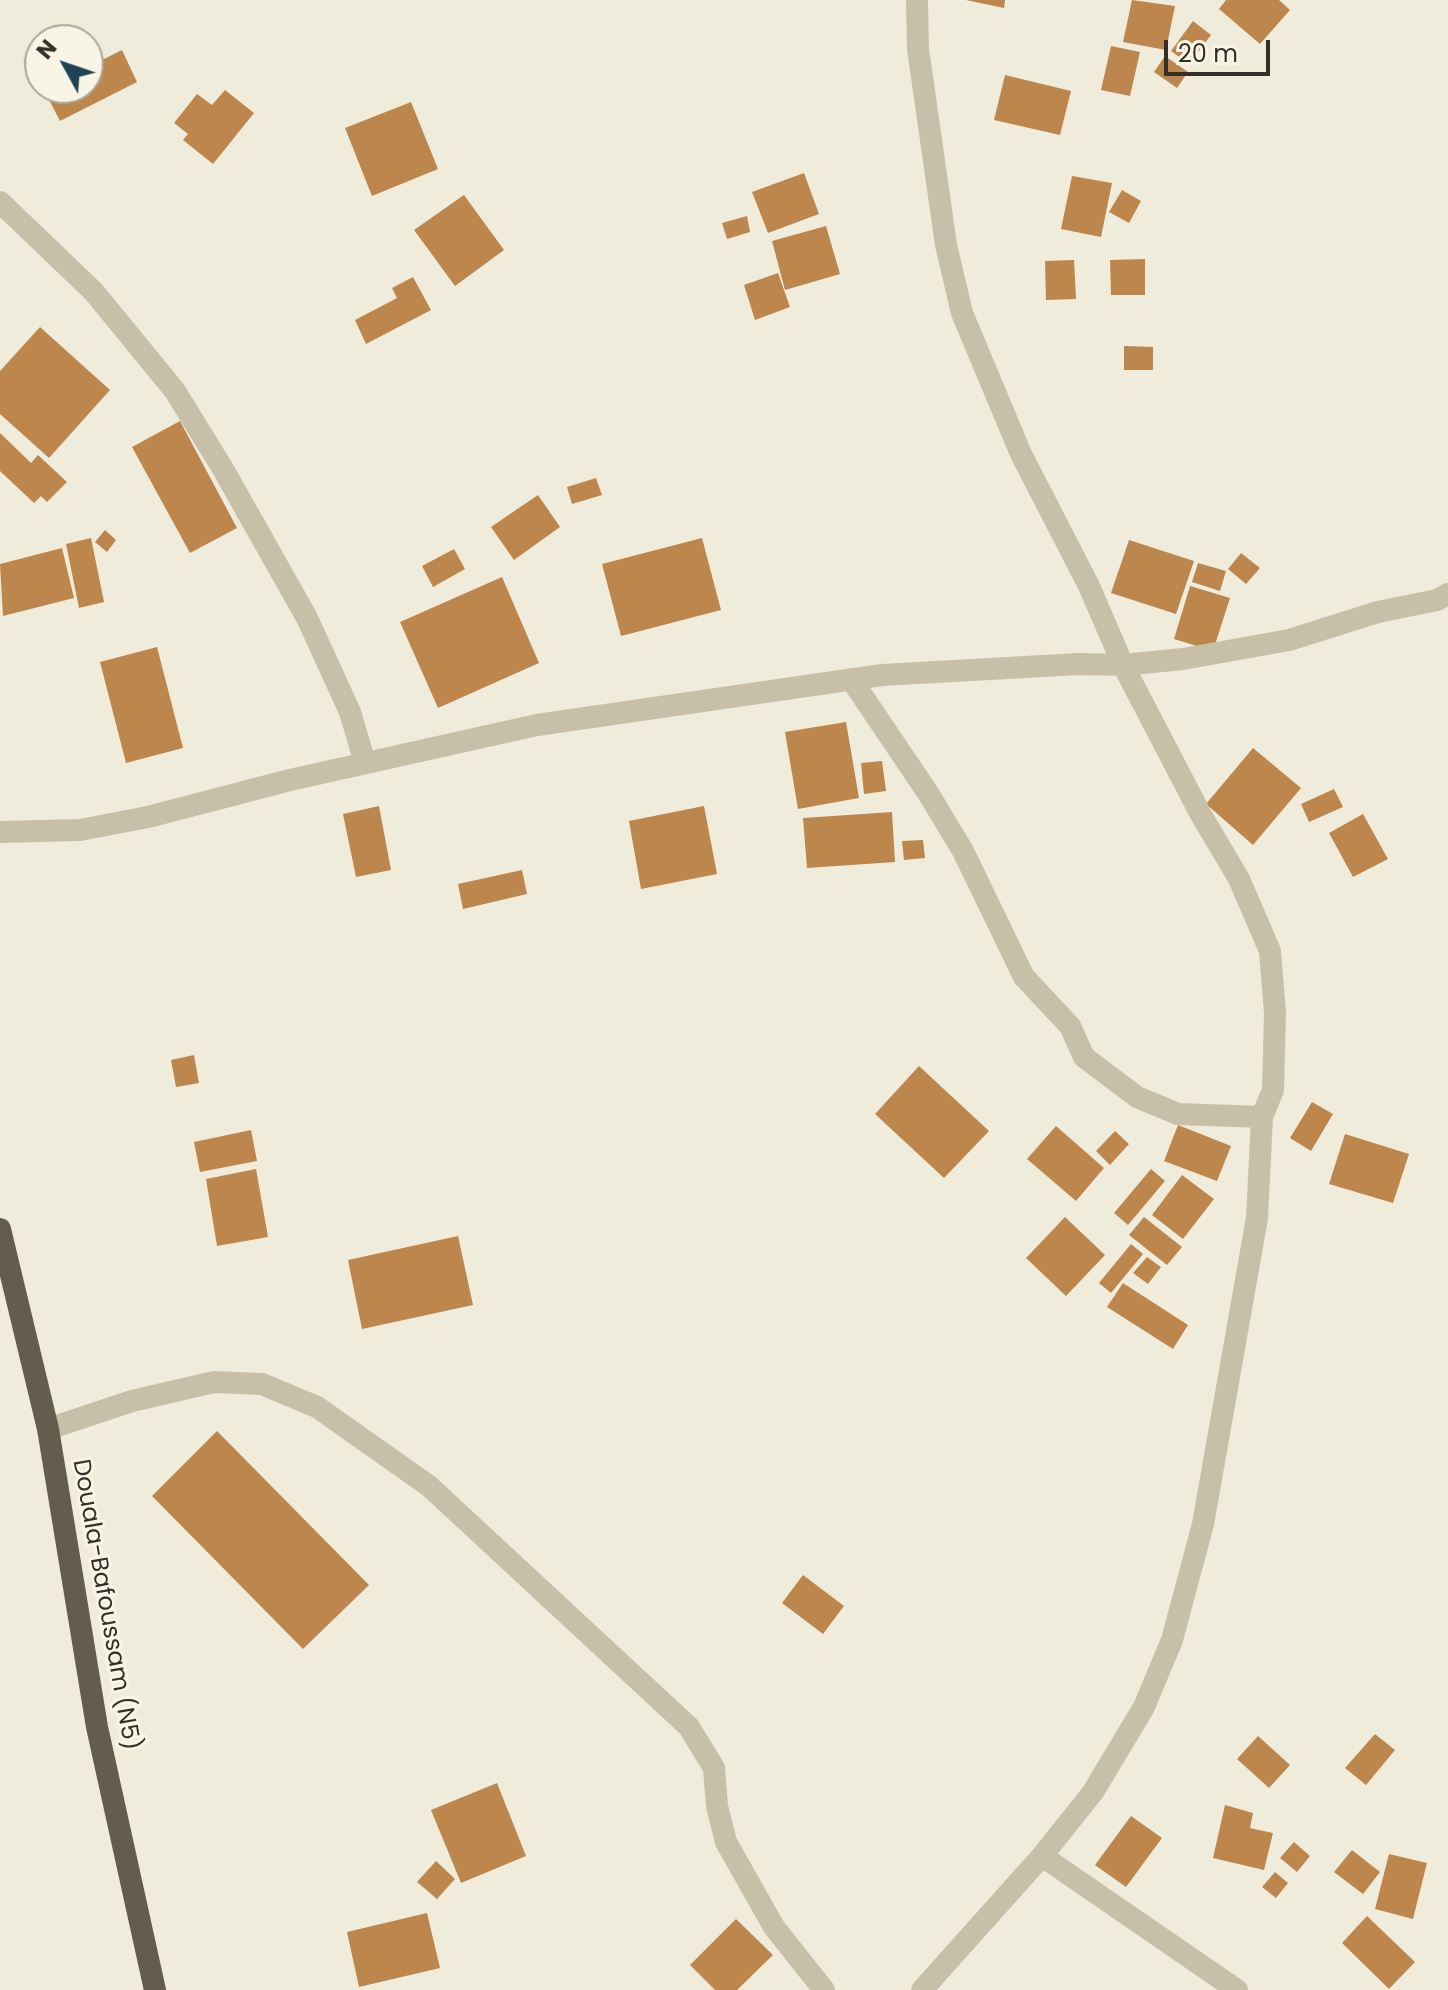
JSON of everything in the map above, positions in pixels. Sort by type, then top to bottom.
[{"type":"highway","name":"Douala-Bafoussam (N5)","points":[[0,1229],[48,1429],[97,1727],[155,1990]]},
{"type":"street","points":[[917,0],[918,49],[944,230],[962,313],[1021,454],[1089,586],[1123,665],[1200,813],[1239,879],[1270,951],[1275,1013],[1273,1090],[1262,1117],[1257,1218],[1203,1524],[1172,1640],[1144,1707],[1116,1759],[1042,1856],[922,1990]]},
{"type":"street","points":[[0,202],[94,292],[175,391],[307,618],[350,712],[365,763]]},
{"type":"street","points":[[0,832],[80,830],[537,725],[851,679],[953,670],[1123,665],[1289,640],[1378,612],[1437,600],[1448,594]]},
{"type":"street","points":[[851,679],[963,851],[1024,977],[1070,1026],[1084,1057],[1137,1097],[1178,1114],[1262,1117]]},
{"type":"street","points":[[48,1429],[132,1401],[214,1382],[262,1384],[317,1407],[359,1434],[429,1486],[689,1727],[714,1768],[717,1806],[726,1842],[774,1927],[824,1990]]},
{"type":"street","points":[[1042,1856],[1237,1990]]},
{"type":"building","points":[[966,0],[1005,0],[1004,8]]},
{"type":"building","points":[[1132,0],[1175,6],[1166,50],[1123,42]]},
{"type":"building","points":[[1226,0],[1279,0],[1290,10],[1260,44],[1219,9]]},
{"type":"building","points":[[1193,21],[1211,35],[1189,64],[1171,51]]},
{"type":"building","points":[[1111,46],[1140,52],[1130,96],[1101,90]]},
{"type":"building","points":[[122,50],[137,82],[104,99],[104,59]]},
{"type":"building","points":[[1165,56],[1188,72],[1177,88],[1154,72]]},
{"type":"building","points":[[1005,75],[1071,91],[1060,135],[994,120]]},
{"type":"building","points":[[225,90],[254,113],[213,164],[183,140],[188,134],[174,123],[197,94],[212,105]]},
{"type":"building","points":[[411,102],[438,169],[372,196],[345,128]]},
{"type":"building","points":[[51,104],[94,104],[60,121]]},
{"type":"building","points":[[804,173],[819,214],[768,233],[752,192]]},
{"type":"building","points":[[1072,176],[1112,183],[1101,237],[1061,229]]},
{"type":"building","points":[[1122,190],[1141,201],[1129,223],[1109,212]]},
{"type":"building","points":[[464,195],[504,250],[455,286],[414,230]]},
{"type":"building","points":[[747,216],[750,232],[727,239],[722,223]]},
{"type":"building","points":[[826,226],[840,274],[785,290],[772,241]]},
{"type":"building","points":[[1145,259],[1145,295],[1111,295],[1110,260]]},
{"type":"building","points":[[1074,260],[1076,299],[1046,300],[1045,261]]},
{"type":"building","points":[[778,273],[790,307],[755,320],[744,285]]},
{"type":"building","points":[[413,277],[431,310],[366,344],[355,320],[397,298],[392,288]]},
{"type":"building","points":[[40,327],[110,390],[49,458],[0,414],[0,371]]},
{"type":"building","points":[[1124,346],[1153,347],[1153,370],[1124,370]]},
{"type":"building","points":[[180,421],[237,528],[190,553],[132,447]]},
{"type":"building","points":[[0,433],[31,463],[38,455],[67,482],[47,502],[41,496],[34,503],[0,471]]},
{"type":"building","points":[[596,478],[602,495],[572,504],[567,487]]},
{"type":"building","points":[[538,495],[560,527],[514,560],[491,527]]},
{"type":"building","points":[[105,530],[116,540],[107,552],[95,542]]},
{"type":"building","points":[[91,538],[104,602],[79,608],[66,544]]},
{"type":"building","points":[[702,538],[721,610],[621,636],[602,564]]},
{"type":"building","points":[[1129,540],[1194,561],[1176,614],[1111,593]]},
{"type":"building","points":[[62,548],[74,598],[3,616],[0,564]]},
{"type":"building","points":[[454,549],[465,569],[433,587],[422,566]]},
{"type":"building","points":[[1241,553],[1260,568],[1246,584],[1228,569]]},
{"type":"building","points":[[1198,563],[1226,571],[1220,591],[1192,582]]},
{"type":"building","points":[[502,577],[539,663],[438,708],[400,622]]},
{"type":"building","points":[[1190,586],[1230,598],[1213,651],[1174,639]]},
{"type":"building","points":[[157,647],[183,748],[126,763],[100,662]]},
{"type":"building","points":[[846,722],[859,798],[798,809],[785,732]]},
{"type":"building","points":[[1253,748],[1301,788],[1253,845],[1206,804]]},
{"type":"building","points":[[882,761],[886,791],[864,794],[861,763]]},
{"type":"building","points":[[1334,789],[1343,807],[1309,822],[1301,804]]},
{"type":"building","points":[[379,806],[391,870],[356,877],[343,814]]},
{"type":"building","points":[[704,806],[717,874],[641,889],[629,821]]},
{"type":"building","points":[[892,812],[895,862],[807,868],[803,818]]},
{"type":"building","points":[[1363,814],[1388,859],[1353,877],[1329,833]]},
{"type":"building","points":[[923,840],[925,858],[904,860],[902,841]]},
{"type":"building","points":[[522,870],[527,894],[463,909],[458,884]]},
{"type":"building","points":[[194,1055],[199,1083],[176,1087],[171,1060]]},
{"type":"building","points":[[919,1066],[989,1131],[944,1178],[875,1114]]},
{"type":"building","points":[[1312,1102],[1333,1114],[1311,1151],[1290,1138]]},
{"type":"building","points":[[1178,1125],[1231,1146],[1217,1181],[1164,1161]]},
{"type":"building","points":[[1056,1126],[1104,1168],[1076,1201],[1027,1159]]},
{"type":"building","points":[[251,1130],[257,1161],[200,1172],[194,1142]]},
{"type":"building","points":[[1115,1131],[1129,1144],[1110,1165],[1096,1151]]},
{"type":"building","points":[[1345,1134],[1409,1154],[1393,1203],[1329,1184]]},
{"type":"building","points":[[256,1169],[268,1237],[217,1246],[206,1179]]},
{"type":"building","points":[[1151,1169],[1165,1181],[1128,1225],[1114,1213]]},
{"type":"building","points":[[1182,1175],[1214,1199],[1183,1239],[1152,1215]]},
{"type":"building","points":[[1065,1217],[1105,1255],[1066,1296],[1026,1258]]},
{"type":"building","points":[[1144,1217],[1182,1247],[1167,1265],[1129,1235]]},
{"type":"building","points":[[458,1236],[473,1305],[362,1329],[348,1260]]},
{"type":"building","points":[[1131,1244],[1143,1254],[1111,1293],[1099,1283]]},
{"type":"building","points":[[1147,1257],[1161,1267],[1148,1284],[1133,1273]]},
{"type":"building","points":[[1123,1283],[1188,1325],[1173,1349],[1107,1307]]},
{"type":"building","points":[[217,1431],[369,1585],[303,1649],[152,1496]]},
{"type":"building","points":[[803,1575],[844,1606],[823,1634],[782,1603]]},
{"type":"building","points":[[1375,1734],[1395,1750],[1366,1785],[1345,1768]]},
{"type":"building","points":[[1258,1736],[1290,1765],[1269,1788],[1237,1759]]},
{"type":"building","points":[[497,1783],[526,1856],[461,1883],[431,1810]]},
{"type":"building","points":[[1225,1805],[1253,1813],[1250,1828],[1273,1833],[1264,1870],[1213,1858]]},
{"type":"building","points":[[1131,1816],[1162,1838],[1126,1887],[1095,1865]]},
{"type":"building","points":[[1294,1842],[1310,1856],[1297,1872],[1280,1858]]},
{"type":"building","points":[[1352,1850],[1380,1872],[1363,1894],[1334,1872]]},
{"type":"building","points":[[1389,1854],[1427,1863],[1413,1919],[1375,1909]]},
{"type":"building","points":[[436,1861],[455,1879],[437,1899],[417,1882]]},
{"type":"building","points":[[1275,1872],[1288,1883],[1276,1898],[1262,1887]]},
{"type":"building","points":[[427,1913],[440,1968],[359,1987],[347,1932]]},
{"type":"building","points":[[1367,1916],[1415,1962],[1389,1989],[1342,1943]]},
{"type":"building","points":[[736,1919],[773,1955],[737,1990],[715,1990],[690,1965]]}]
